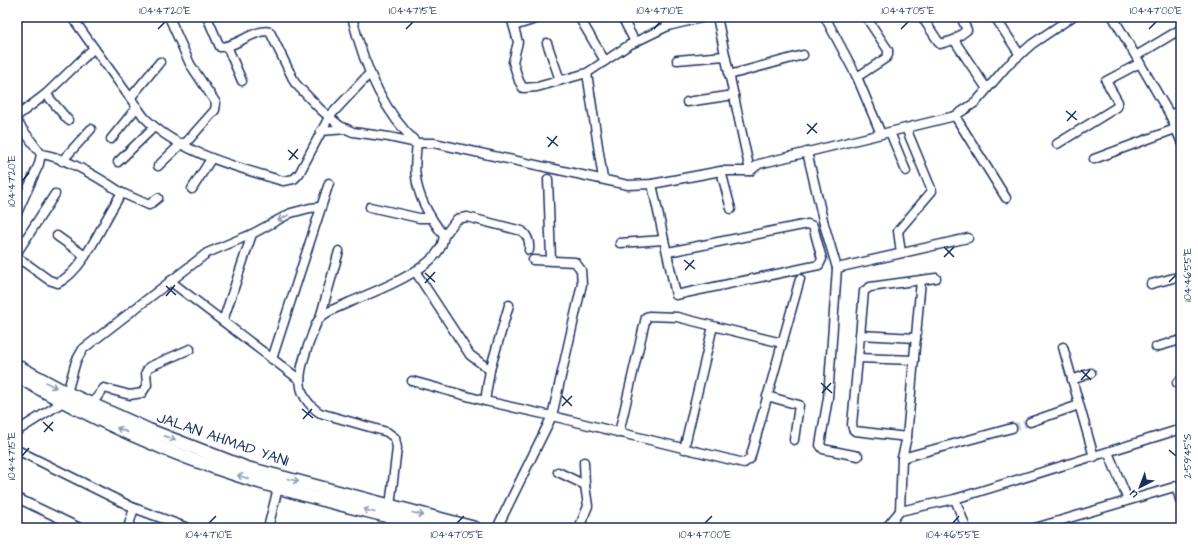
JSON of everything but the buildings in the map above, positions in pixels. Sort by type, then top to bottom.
[{"type":"highway","name":"JALAN AHMAD YANI","points":[[17,366],[65,398],[90,405],[149,430],[247,468],[475,528]]},
{"type":"highway","name":"JALAN AHMAD YANI","points":[[17,376],[65,398],[170,451],[213,468],[278,488],[433,528]]},
{"type":"street","points":[[158,166],[183,144],[216,110],[216,103],[190,64],[169,17]]},
{"type":"street","points":[[207,17],[218,45],[222,47],[261,32],[270,32],[295,83],[329,117],[347,130]]},
{"type":"street","points":[[352,17],[360,48],[381,96],[396,121],[417,143],[416,177],[419,192],[431,218],[444,236]]},
{"type":"street","points":[[511,17],[518,42],[513,62],[521,86],[526,88],[538,87],[587,73],[635,42],[668,26],[705,17]]},
{"type":"street","points":[[514,26],[542,17]]},
{"type":"street","points":[[579,17],[605,61]]},
{"type":"street","points":[[622,17],[635,42]]},
{"type":"street","points":[[664,17],[668,26]]},
{"type":"street","points":[[717,17],[750,171]]},
{"type":"street","points":[[826,17],[857,77],[881,134]]},
{"type":"street","points":[[857,77],[886,58],[888,54],[888,50],[866,17]]},
{"type":"street","points":[[922,17],[940,44],[954,40],[967,30],[961,17]]},
{"type":"street","points":[[995,17],[1020,55]]},
{"type":"street","points":[[321,131],[347,130],[417,143],[434,143],[628,185],[652,184],[721,171],[750,171],[759,164],[955,116],[974,104],[1006,67],[1032,44],[1072,17]]},
{"type":"street","points":[[1113,17],[1170,115],[1181,141]]},
{"type":"street","points":[[75,18],[94,48],[137,107],[154,127],[211,159],[283,181],[294,179],[299,174],[329,117],[370,73]]},
{"type":"street","points":[[1057,144],[1117,107],[1118,102],[1106,81],[1181,29]]},
{"type":"street","points":[[954,40],[987,89]]},
{"type":"street","points":[[547,43],[560,80]]},
{"type":"street","points":[[226,46],[242,81]]},
{"type":"street","points":[[17,116],[46,94],[94,48]]},
{"type":"street","points":[[729,74],[803,55]]},
{"type":"street","points":[[677,60],[725,56]]},
{"type":"street","points":[[131,97],[160,62]]},
{"type":"street","points":[[587,73],[603,179]]},
{"type":"street","points":[[46,94],[68,120]]},
{"type":"street","points":[[687,102],[734,95]]},
{"type":"street","points":[[111,139],[137,107]]},
{"type":"street","points":[[1170,115],[1181,110]]},
{"type":"street","points":[[955,116],[1006,198]]},
{"type":"street","points":[[17,122],[41,154],[50,155],[98,177],[122,193],[149,205],[158,198]]},
{"type":"street","points":[[118,162],[154,127]]},
{"type":"street","points":[[901,253],[898,231],[932,191],[906,128]]},
{"type":"street","points":[[62,161],[91,129]]},
{"type":"street","points":[[1094,159],[1175,129]]},
{"type":"street","points":[[890,132],[906,171]]},
{"type":"street","points":[[806,152],[837,268],[828,398],[820,445],[823,449],[858,456]]},
{"type":"street","points":[[18,207],[39,164],[41,154]]},
{"type":"street","points":[[192,189],[211,159]]},
{"type":"street","points":[[721,171],[731,209]]},
{"type":"street","points":[[548,179],[551,260]]},
{"type":"street","points":[[272,359],[329,182]]},
{"type":"street","points":[[652,184],[663,240],[668,252],[676,295],[819,265],[822,259],[815,231],[813,226],[808,224],[668,252]]},
{"type":"street","points":[[55,194],[17,253],[49,280],[58,283],[66,279],[85,256],[122,193]]},
{"type":"street","points":[[17,431],[65,398],[76,361],[83,349],[207,253],[252,234],[291,213],[320,207]]},
{"type":"street","points":[[370,207],[419,218],[431,218]]},
{"type":"street","points":[[320,318],[332,310],[386,286],[415,270],[434,257],[440,249],[444,236],[457,219],[468,217],[522,231],[527,236],[530,244],[529,250]]},
{"type":"street","points":[[223,321],[252,234]]},
{"type":"street","points":[[57,236],[85,256]]},
{"type":"street","points":[[837,268],[968,238]]},
{"type":"street","points":[[620,243],[663,240]]},
{"type":"street","points":[[339,251],[320,318],[302,363],[300,380],[304,396],[313,408],[320,413],[387,432],[394,438],[397,448],[390,506]]},
{"type":"street","points":[[497,528],[552,416],[582,284],[581,270],[578,263],[533,260]]},
{"type":"street","points":[[415,270],[470,355],[490,370]]},
{"type":"street","points":[[1151,284],[1181,276]]},
{"type":"street","points":[[907,437],[855,432],[852,429],[864,291],[870,287],[936,278]]},
{"type":"street","points":[[412,381],[485,401],[744,463],[750,459],[766,396],[800,279]]},
{"type":"street","points":[[886,528],[900,511],[902,458],[907,437],[921,280]]},
{"type":"street","points":[[170,281],[300,380]]},
{"type":"street","points":[[485,401],[490,370],[509,305]]},
{"type":"street","points":[[619,433],[646,317],[677,317],[782,343]]},
{"type":"street","points":[[684,449],[713,326]]},
{"type":"street","points":[[860,335],[916,338]]},
{"type":"street","points":[[1156,347],[1181,340]]},
{"type":"street","points":[[1063,347],[1094,457]]},
{"type":"street","points":[[90,405],[104,388],[130,395],[142,394],[147,385],[147,369],[190,349]]},
{"type":"street","points":[[858,358],[914,360]]},
{"type":"street","points":[[1072,380],[1092,373]]},
{"type":"street","points":[[766,396],[799,405],[794,440]]},
{"type":"street","points":[[1030,422],[1079,406]]},
{"type":"street","points":[[902,458],[1012,428]]},
{"type":"street","points":[[900,511],[955,500],[1181,429]]},
{"type":"street","points":[[17,450],[134,508],[188,528]]},
{"type":"street","points":[[1108,452],[1128,500]]},
{"type":"street","points":[[579,528],[588,506],[584,462]]},
{"type":"street","points":[[558,472],[585,485]]},
{"type":"street","points":[[1035,528],[1178,485],[1181,503]]},
{"type":"street","points":[[268,528],[278,488]]},
{"type":"street","points":[[17,498],[80,528]]},
{"type":"street","points":[[955,500],[966,528]]},
{"type":"street","points":[[128,528],[134,508]]},
{"type":"tunnel","points":[[1012,428],[1030,422]]}]
